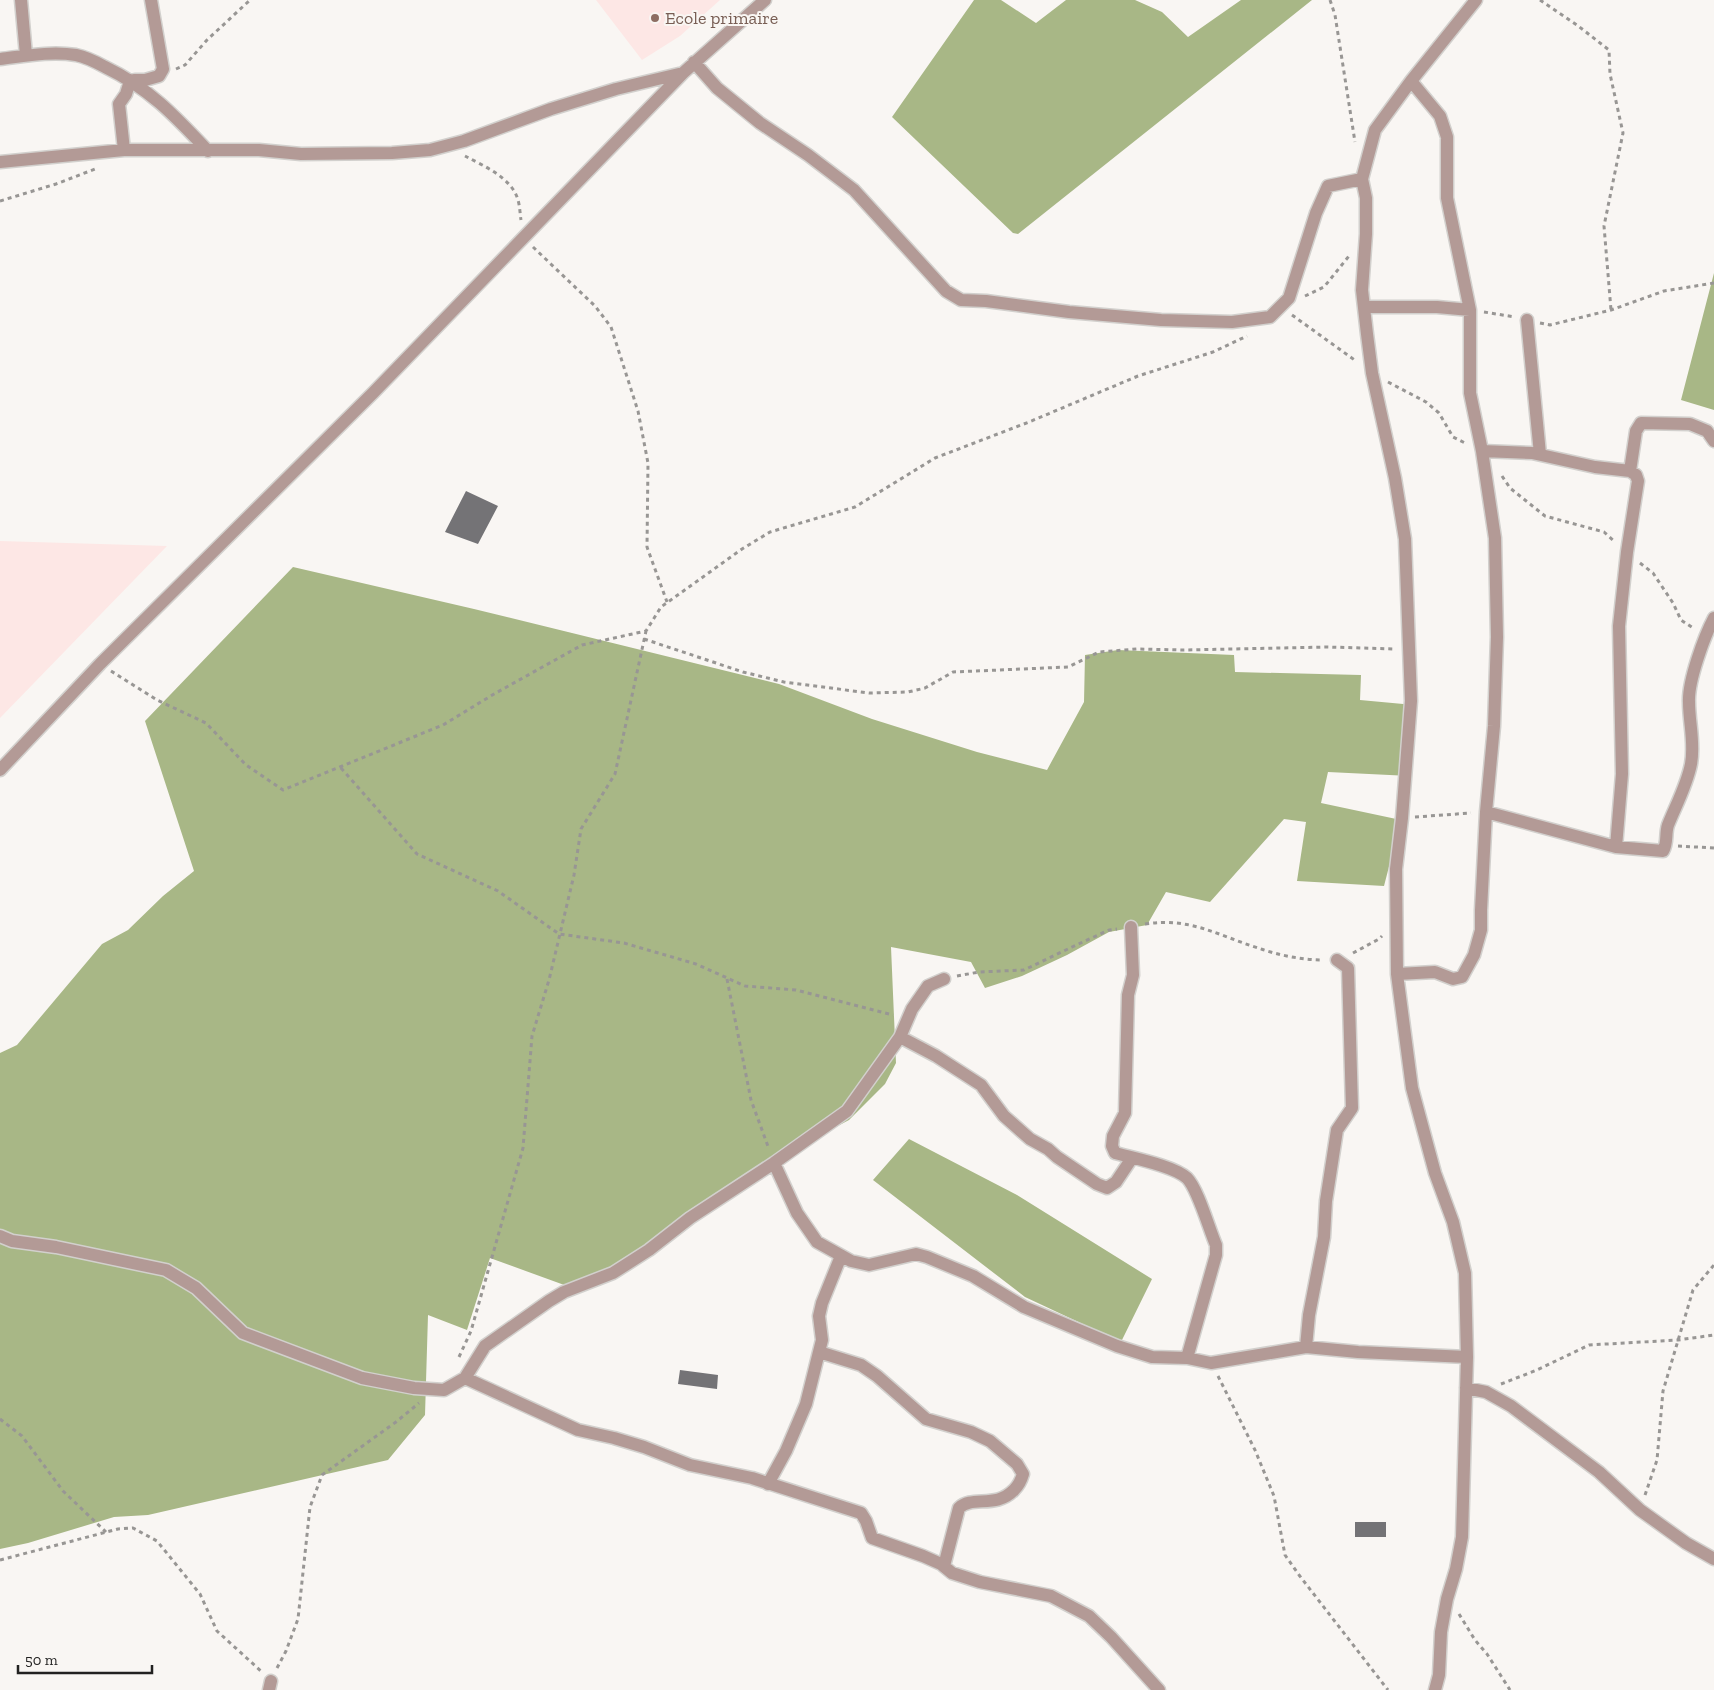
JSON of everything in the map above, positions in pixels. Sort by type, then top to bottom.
[{"type":"street","points":[[21,0],[26,55]]},
{"type":"street","points":[[130,81],[145,80],[159,76],[163,69],[151,0]]},
{"type":"street","points":[[0,770],[100,664],[373,394],[683,73],[765,0]]},
{"type":"street","points":[[1435,1690],[1439,1675],[1441,1632],[1462,1537],[1467,1357],[1465,1273],[1453,1222],[1435,1173],[1412,1088],[1397,974],[1396,869],[1411,701],[1405,539],[1395,478],[1372,373],[1362,290],[1366,234],[1366,198],[1362,179],[1375,130],[1411,81],[1476,0]]},
{"type":"street","points":[[0,60],[26,55],[78,55],[117,73],[148,92],[174,114],[208,150]]},
{"type":"street","points":[[694,62],[717,88],[760,123],[854,190],[946,291],[961,300],[1161,320],[1223,322],[1270,317],[1289,298],[1316,213],[1328,186],[1362,179]]},
{"type":"street","points":[[0,162],[124,150],[259,150],[301,154],[392,153],[430,150],[464,141],[551,108],[616,89],[683,73]]},
{"type":"street","points":[[124,150],[119,104],[126,94],[130,81]]},
{"type":"street","points":[[1397,974],[1435,972],[1453,979],[1462,977],[1474,955],[1481,930],[1480,910],[1494,726],[1497,637],[1495,538],[1482,451],[1470,393],[1470,310],[1447,198],[1447,137],[1440,116],[1411,81]]},
{"type":"street","points":[[1365,307],[1437,307],[1470,310]]},
{"type":"street","points":[[1527,320],[1540,454]]},
{"type":"street","points":[[1630,472],[1636,431],[1641,423],[1690,424],[1707,431],[1714,441]]},
{"type":"street","points":[[1482,451],[1540,454],[1595,467],[1630,472],[1636,475],[1638,481],[1627,552],[1619,626],[1622,774],[1616,847]]},
{"type":"street","points":[[1486,812],[1616,847],[1663,851],[1667,828],[1683,790],[1691,764],[1693,742],[1689,701],[1694,675],[1714,618]]},
{"type":"street","points":[[1131,927],[1132,976],[1128,995],[1125,1113],[1113,1136],[1112,1146],[1115,1153],[1173,1170],[1186,1178],[1194,1186],[1216,1245],[1216,1255],[1187,1358]]},
{"type":"street","points":[[1306,1347],[1324,1237],[1326,1201],[1338,1130],[1352,1108],[1348,968],[1337,960]]},
{"type":"street","points":[[0,1236],[12,1241],[56,1246],[166,1270],[196,1288],[243,1332],[362,1378],[414,1388],[444,1390],[465,1378],[485,1346],[549,1301],[564,1292],[613,1273],[649,1250],[690,1218],[774,1164],[847,1111],[900,1037],[912,1009],[928,986],[944,979]]},
{"type":"street","points":[[900,1037],[936,1056],[981,1085],[1004,1116],[1030,1139],[1048,1149],[1096,1184],[1107,1188],[1116,1182],[1132,1158]]},
{"type":"street","points":[[774,1164],[797,1213],[817,1242],[841,1256],[851,1261],[868,1265],[916,1254],[927,1257],[973,1276],[1024,1307],[1117,1346],[1152,1357],[1187,1358],[1211,1363],[1306,1347],[1358,1352],[1467,1357]]},
{"type":"street","points":[[768,1484],[786,1451],[806,1404],[822,1340],[819,1316],[822,1303],[841,1256]]},
{"type":"street","points":[[819,1352],[861,1365],[877,1376],[926,1419],[971,1432],[990,1441],[1017,1464],[1023,1474],[1021,1482],[1008,1496],[1000,1500],[965,1503],[959,1508],[944,1566]]},
{"type":"street","points":[[465,1378],[578,1430],[637,1444],[690,1465],[752,1478],[861,1513],[872,1538],[923,1556],[944,1566],[952,1573],[980,1582],[1051,1596],[1089,1616],[1111,1637],[1159,1690]]},
{"type":"street","points":[[1466,1388],[1486,1392],[1511,1406],[1599,1472],[1640,1510],[1686,1543],[1714,1559]]},
{"type":"path","points":[[159,76],[185,65],[207,40],[250,0]]},
{"type":"path","points":[[1330,0],[1335,15],[1356,144]]},
{"type":"path","points":[[1540,0],[1609,50],[1610,74],[1623,133],[1604,226],[1611,310]]},
{"type":"path","points":[[447,146],[482,165],[509,184],[518,199],[524,238],[595,306],[611,327],[638,411],[648,463],[646,547],[667,603]]},
{"type":"path","points":[[0,201],[56,184],[99,167]]},
{"type":"path","points":[[1280,307],[1324,287],[1366,234]]},
{"type":"path","points":[[1470,310],[1495,312],[1550,325],[1611,310],[1664,291],[1714,283]]},
{"type":"path","points":[[455,1364],[470,1331],[523,1148],[532,1036],[549,980],[574,874],[581,829],[615,774],[644,639],[646,632],[661,607],[742,549],[770,532],[855,507],[936,458],[1029,422],[1138,376],[1213,352],[1254,333]]},
{"type":"path","points":[[100,664],[157,700],[206,723],[246,765],[283,790],[443,725],[582,645],[646,632]]},
{"type":"path","points":[[644,639],[743,672],[784,682],[869,692],[908,692],[925,688],[953,672],[1068,667],[1099,652],[1137,649],[1328,647],[1409,649]]},
{"type":"path","points":[[341,768],[417,854],[498,891],[559,934],[624,943],[696,964],[745,986],[796,990],[908,1019]]},
{"type":"path","points":[[1402,818],[1486,812]]},
{"type":"path","points":[[1665,847],[1690,846],[1714,848]]},
{"type":"path","points":[[944,979],[979,972],[1024,970],[1109,930],[1149,924],[1182,923],[1207,928],[1258,948],[1287,955],[1312,960],[1337,960],[1379,940],[1396,918]]},
{"type":"path","points":[[727,978],[751,1100],[774,1164]]},
{"type":"path","points":[[1640,1510],[1657,1460],[1662,1391],[1693,1290],[1714,1265]]},
{"type":"path","points":[[1486,1392],[1589,1345],[1678,1340],[1714,1335]]},
{"type":"path","points":[[1211,1363],[1255,1450],[1274,1496],[1285,1555],[1388,1690]]},
{"type":"path","points":[[0,1560],[118,1529],[133,1528],[156,1541],[200,1594],[217,1631],[270,1685],[298,1619],[310,1507],[322,1475],[396,1422],[434,1389]]},
{"type":"path","points":[[0,1419],[22,1436],[63,1491],[106,1532]]},
{"type":"path","points":[[1447,1599],[1463,1619],[1475,1640],[1487,1654],[1510,1690]]},
{"type":"shaded area","name":"Ecole primaire","points":[[596,0],[720,0],[680,36],[642,60]]},
{"type":"shaded area","points":[[0,541],[167,546],[0,718]]},
{"type":"green space","points":[[974,0],[1001,0],[1036,23],[1066,0],[1135,0],[1162,12],[1188,37],[1241,0],[1312,0],[1018,234],[1013,233],[892,117]]},
{"type":"green space","points":[[1714,273],[1714,410],[1681,400]]},
{"type":"green space","points":[[293,567],[474,609],[779,684],[872,719],[977,752],[1047,770],[1084,702],[1085,655],[1118,650],[1234,655],[1235,672],[1361,675],[1360,700],[1414,705],[1410,776],[1328,772],[1321,803],[1401,820],[1384,886],[1297,881],[1306,822],[1284,819],[1210,902],[1166,892],[1147,925],[1109,932],[1067,955],[1022,976],[985,988],[971,962],[891,947],[896,1063],[885,1084],[849,1120],[787,1153],[614,1276],[578,1290],[490,1258],[467,1330],[428,1315],[425,1415],[388,1460],[148,1515],[114,1517],[28,1543],[0,1549],[0,1053],[17,1045],[102,944],[128,930],[163,896],[194,871],[145,721]]},
{"type":"green space","points":[[909,1139],[1017,1195],[1152,1279],[1121,1342],[1025,1297],[873,1180]]},
{"type":"building","points":[[466,491],[498,506],[478,544],[445,532]]},
{"type":"building","points":[[680,1370],[718,1375],[717,1389],[678,1384]]},
{"type":"building","points":[[1355,1522],[1386,1522],[1386,1537],[1355,1537]]},
{"type":"place","name":"Ecole primaire","points":[[655,18]]}]
